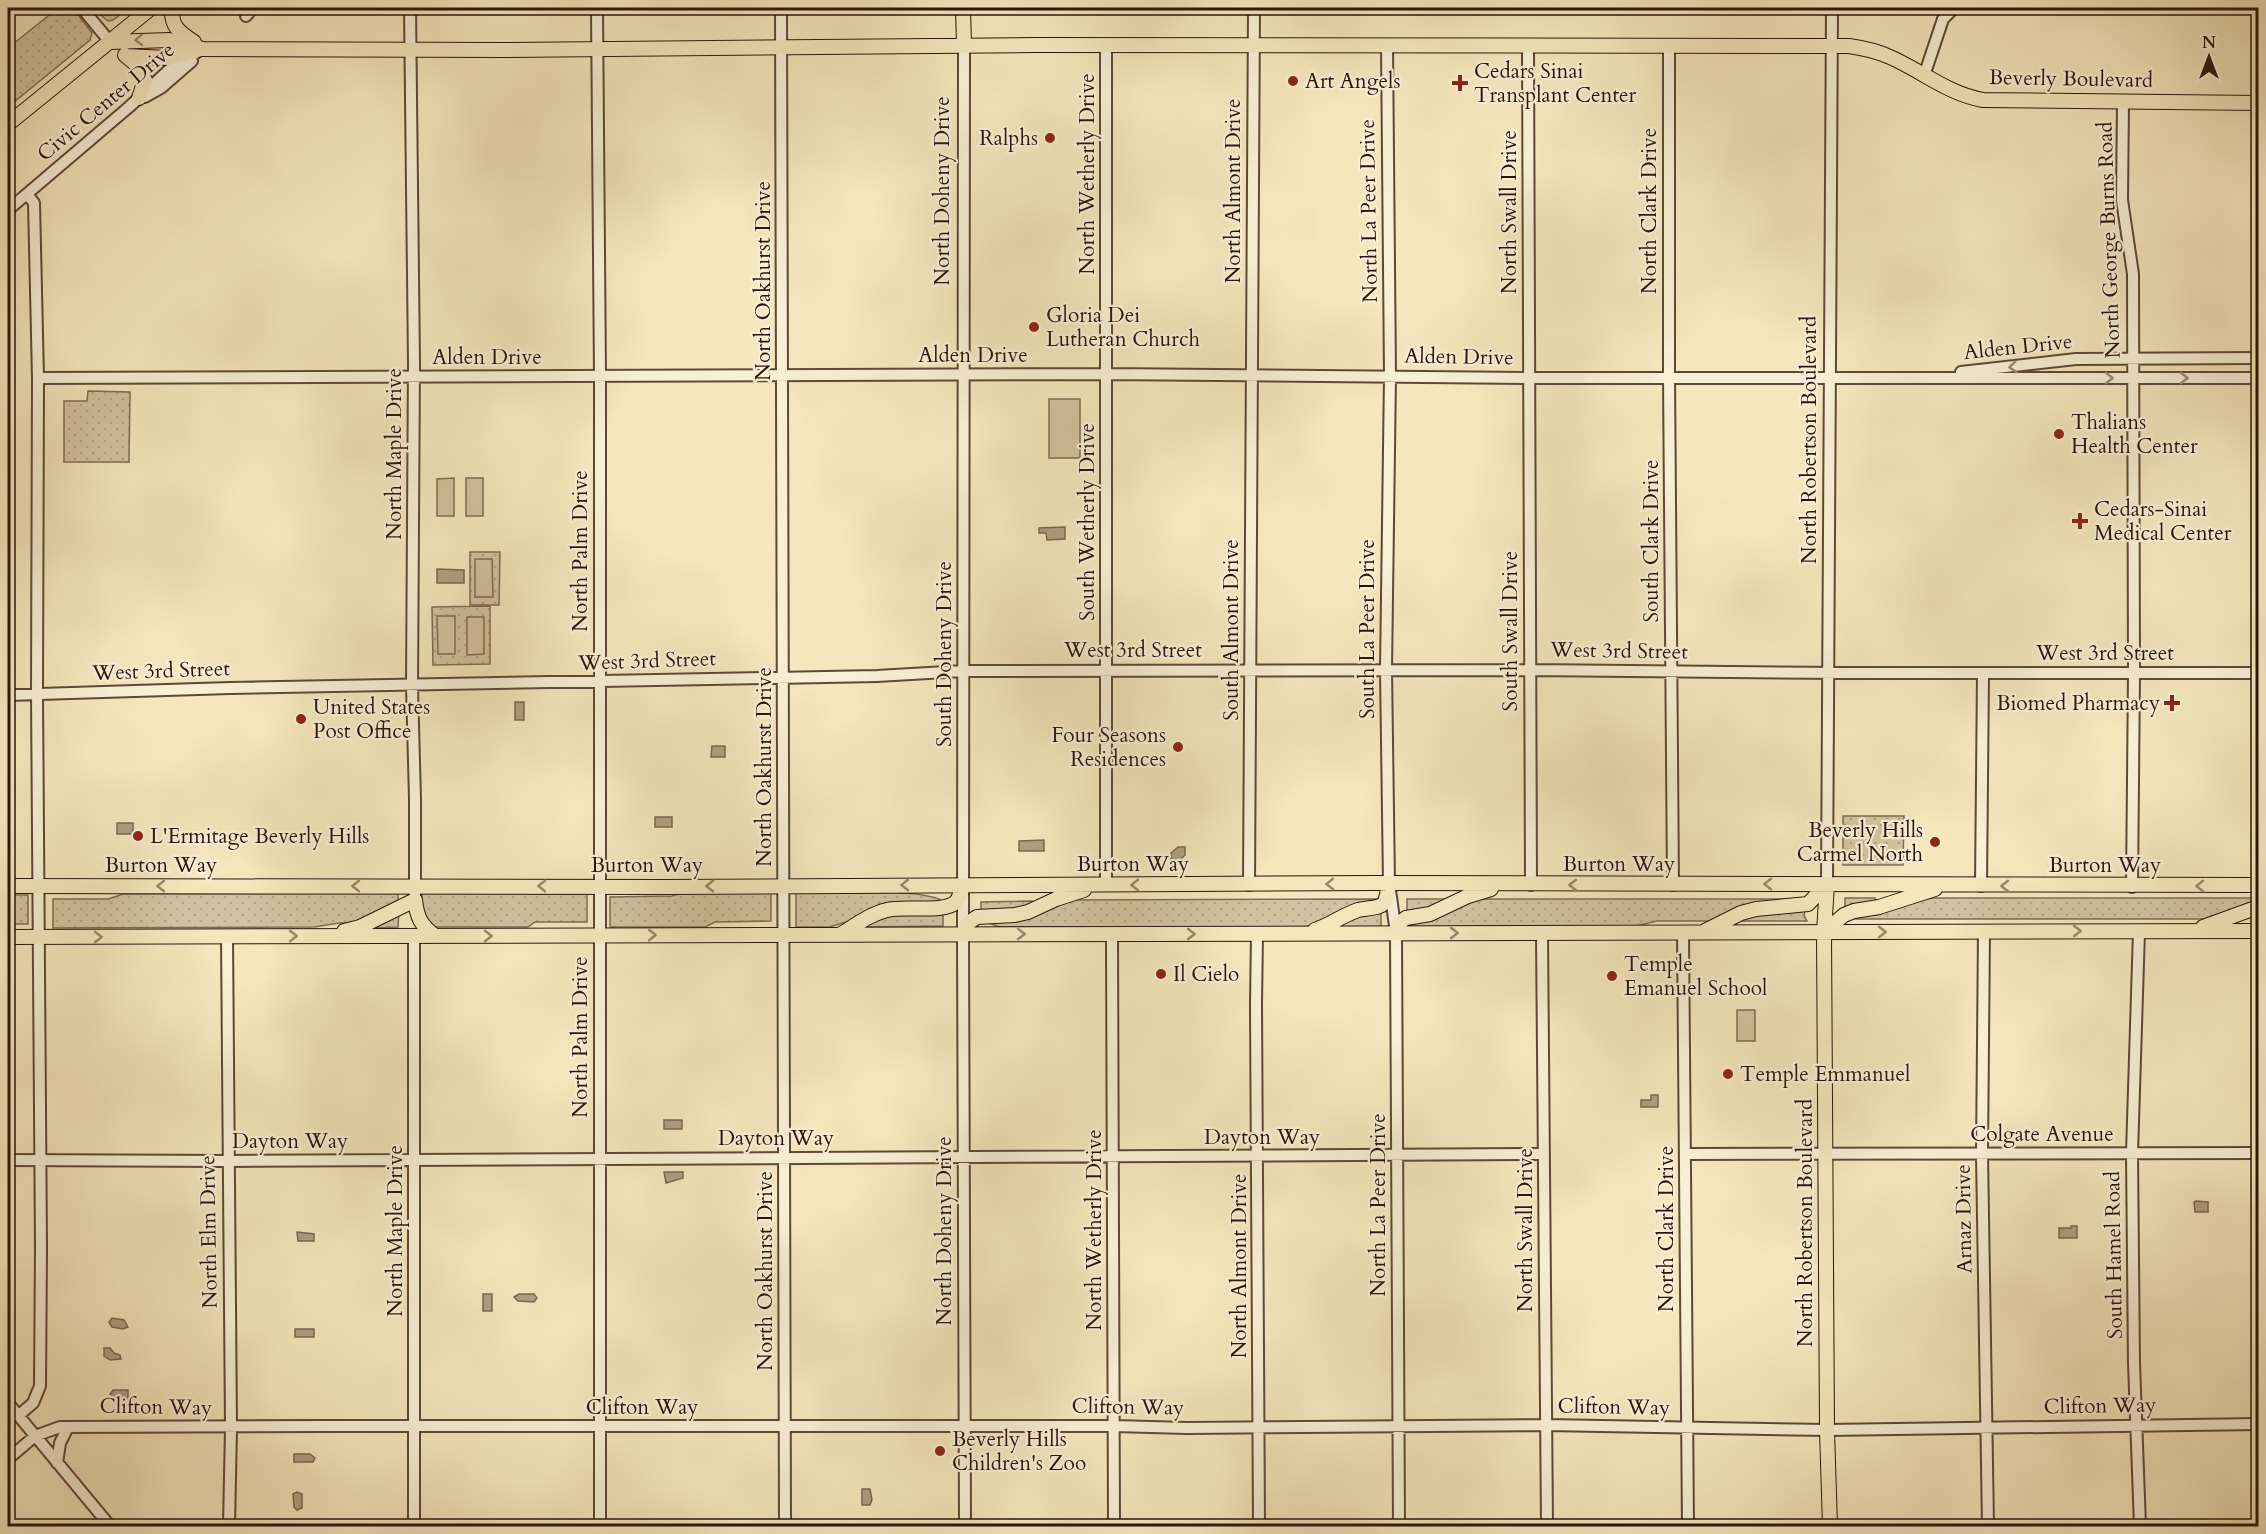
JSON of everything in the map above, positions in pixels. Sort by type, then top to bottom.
[{"type":"main road","points":[[8,124],[151,8]]},
{"type":"main road","points":[[172,8],[172,22],[176,30],[203,49]]},
{"type":"main road","name":"North Doheny Drive","points":[[963,8],[964,46]]},
{"type":"main road","name":"Beverly Boulevard","points":[[110,42],[169,40],[203,49]]},
{"type":"main road","points":[[110,42],[137,65],[145,80],[139,98]]},
{"type":"main road","name":"Beverly Boulevard","points":[[126,56],[167,58],[203,49],[781,49],[1253,45],[1849,46],[1879,52],[1953,91],[1983,100],[2259,103]]},
{"type":"main road","points":[[1703,932],[1741,913],[1756,909],[1808,904],[1827,878]]},
{"type":"main road","name":"Burton Way","points":[[8,886],[415,893],[600,886],[1389,883],[1673,885],[1827,878],[1946,886],[2259,885]]},
{"type":"main road","name":"North Robertson Boulevard","points":[[1827,878],[1824,932],[1827,1430],[1830,1527]]},
{"type":"main road","points":[[1301,934],[1326,926],[1360,909],[1380,906],[1385,902],[1389,883]]},
{"type":"main road","points":[[839,935],[885,910],[949,907],[958,898],[964,885]]},
{"type":"main road","points":[[963,934],[969,922],[978,917],[1028,912],[1056,898],[1102,885]]},
{"type":"main road","points":[[1396,933],[1400,922],[1406,918],[1430,914],[1468,896],[1505,885]]},
{"type":"main road","points":[[1824,932],[1844,915],[1854,911],[1879,907],[1946,886]]},
{"type":"main road","points":[[322,936],[360,927],[415,893],[416,915],[422,926],[435,936]]},
{"type":"main road","points":[[2193,931],[2259,907]]},
{"type":"main road","points":[[8,937],[2259,931]]},
{"type":"street","points":[[82,8],[110,42]]},
{"type":"street","name":"North Maple Drive","points":[[410,8],[414,376],[412,686],[415,893]]},
{"type":"street","name":"North Palm Drive","points":[[597,8],[600,377],[600,1527]]},
{"type":"street","name":"North Oakhurst Drive","points":[[781,8],[784,1527]]},
{"type":"street","name":"North Almont Drive","points":[[1252,375],[1254,8]]},
{"type":"street","name":"North Robertson Boulevard","points":[[1827,878],[1832,8]]},
{"type":"street","points":[[1924,76],[1943,20],[1954,8]]},
{"type":"street","name":"North La Peer Drive","points":[[1387,45],[1390,376]]},
{"type":"street","name":"North Swall Drive","points":[[1528,45],[1529,378]]},
{"type":"street","name":"North Clark Drive","points":[[1669,45],[1669,377]]},
{"type":"street","name":"North Doheny Drive","points":[[963,375],[964,46]]},
{"type":"street","name":"North Wetherly Drive","points":[[1106,46],[1107,374]]},
{"type":"street","name":"Civic Center Drive","points":[[8,210],[139,98],[150,96],[161,88],[203,49]]},
{"type":"street","name":"North George Burns Road","points":[[2123,101],[2121,182],[2133,273],[2134,673]]},
{"type":"street","points":[[18,1416],[33,1403],[40,1386],[40,886],[37,694],[39,378],[34,203],[27,194]]},
{"type":"street","name":"Alden Drive","points":[[1907,379],[2076,359],[2259,358]]},
{"type":"street","points":[[2234,378],[2245,371],[2259,371]]},
{"type":"street","name":"Alden Drive","points":[[39,378],[1107,374],[1529,378],[2259,378]]},
{"type":"street","name":"South Wetherly Drive","points":[[1102,885],[1106,670],[1107,374]]},
{"type":"street","name":"South Doheny Drive","points":[[963,375],[963,934]]},
{"type":"street","name":"South Almont Drive","points":[[1249,885],[1252,375]]},
{"type":"street","name":"South La Peer Drive","points":[[1389,883],[1386,670],[1390,376]]},
{"type":"street","name":"South Clark Drive","points":[[1669,377],[1673,885]]},
{"type":"street","name":"South Swall Drive","points":[[1529,378],[1531,885]]},
{"type":"street","name":"West 3rd Street","points":[[8,695],[230,688],[878,676],[963,671],[1530,670],[2259,673]]},
{"type":"street","points":[[1981,886],[1983,672]]},
{"type":"street","points":[[2132,887],[2134,673]]},
{"type":"street","name":"North La Peer Drive","points":[[1389,883],[1396,933],[1399,1527]]},
{"type":"street","name":"South Hamel Road","points":[[2139,931],[2132,1153],[2134,1362],[2140,1527]]},
{"type":"street","name":"North Clark Drive","points":[[1683,932],[1688,1527]]},
{"type":"street","name":"Arnaz Drive","points":[[1984,932],[1982,1154],[1988,1527]]},
{"type":"street","name":"North Swall Drive","points":[[1542,933],[1547,1527]]},
{"type":"street","name":"North Doheny Drive","points":[[963,934],[965,1527]]},
{"type":"street","name":"North Wetherly Drive","points":[[1112,934],[1114,1527]]},
{"type":"street","name":"North Almont Drive","points":[[1257,934],[1259,1527]]},
{"type":"street","name":"North Maple Drive","points":[[414,936],[414,1527]]},
{"type":"street","name":"North Elm Drive","points":[[227,937],[231,1428],[229,1527]]},
{"type":"street","name":"Colgate Avenue","points":[[1826,1154],[2259,1153]]},
{"type":"street","name":"Dayton Way","points":[[8,1160],[228,1161],[1113,1155],[1258,1157],[1544,1154]]},
{"type":"street","points":[[1685,1154],[1826,1154]]},
{"type":"street","points":[[8,1403],[110,1527]]},
{"type":"street","name":"Clifton Way","points":[[8,1460],[35,1436],[60,1427],[135,1425],[231,1428],[1546,1425],[1827,1430],[1985,1426],[2259,1424]]},
{"type":"street","points":[[57,1462],[60,1443],[68,1427]]},
{"type":"shaded area","points":[[58,8],[73,8],[92,33],[90,40],[8,107],[8,48]]},
{"type":"shaded area","points":[[92,8],[129,8],[108,21]]},
{"type":"shaded area","points":[[88,391],[130,392],[129,462],[64,462],[64,401],[87,401]]},
{"type":"shaded area","points":[[1049,399],[1080,399],[1080,458],[1049,458]]},
{"type":"shaded area","points":[[454,478],[454,516],[437,516],[437,479]]},
{"type":"shaded area","points":[[466,478],[483,478],[483,516],[466,516]]},
{"type":"shaded area","points":[[1065,527],[1065,539],[1047,540],[1046,533],[1039,533],[1039,528]]},
{"type":"shaded area","points":[[470,552],[500,552],[499,605],[470,605]]},
{"type":"shaded area","points":[[475,559],[492,559],[493,597],[475,597]]},
{"type":"shaded area","points":[[437,569],[464,570],[464,583],[437,583]]},
{"type":"shaded area","points":[[490,606],[490,664],[433,665],[432,607]]},
{"type":"shaded area","points":[[437,616],[455,616],[455,654],[438,654]]},
{"type":"shaded area","points":[[467,617],[484,617],[484,654],[467,655]]},
{"type":"shaded area","points":[[515,702],[524,702],[524,720],[515,720]]},
{"type":"shaded area","points":[[712,746],[725,746],[725,757],[711,757]]},
{"type":"shaded area","points":[[1843,816],[1904,816],[1903,865],[1843,865]]},
{"type":"shaded area","points":[[655,817],[672,817],[672,827],[655,827]]},
{"type":"shaded area","points":[[117,823],[133,823],[133,834],[117,834]]},
{"type":"shaded area","points":[[1044,840],[1044,851],[1019,851],[1019,841]]},
{"type":"shaded area","points":[[1178,847],[1185,847],[1185,855],[1180,860],[1171,859],[1171,853]]},
{"type":"shaded area","points":[[587,892],[587,922],[535,922],[528,927],[433,927],[422,912],[422,893]]},
{"type":"shaded area","points":[[685,892],[771,892],[771,921],[715,922],[705,927],[610,927],[610,897],[672,896]]},
{"type":"shaded area","points":[[796,892],[895,892],[943,901],[829,927],[796,927]]},
{"type":"shaded area","points":[[398,893],[398,904],[356,923],[314,927],[53,928],[53,899],[108,899],[123,894]]},
{"type":"shaded area","points":[[8,895],[28,895],[28,924],[8,924]]},
{"type":"shaded area","points":[[1845,898],[1875,898],[1875,901],[1845,908]]},
{"type":"shaded area","points":[[1933,898],[2258,898],[2258,904],[2211,919],[1856,919],[1848,916]]},
{"type":"shaded area","points":[[1379,899],[1305,927],[1000,927],[985,922],[1064,900]]},
{"type":"shaded area","points":[[1407,899],[1446,899],[1446,903],[1407,913]]},
{"type":"shaded area","points":[[1478,899],[1800,899],[1708,921],[1657,921],[1636,926],[1407,927],[1407,923]]},
{"type":"shaded area","points":[[1032,901],[1032,907],[981,913],[981,902]]},
{"type":"shaded area","points":[[1381,910],[1381,927],[1335,927],[1350,916]]},
{"type":"shaded area","points":[[1805,910],[1804,916],[1807,921],[1734,921],[1753,913]]},
{"type":"shaded area","points":[[399,911],[398,927],[371,928]]},
{"type":"shaded area","points":[[943,911],[943,926],[867,927],[866,923],[884,914]]},
{"type":"shaded area","points":[[1737,1010],[1755,1010],[1755,1041],[1737,1041]]},
{"type":"shaded area","points":[[1651,1095],[1658,1095],[1658,1107],[1641,1107],[1641,1100],[1651,1100]]},
{"type":"shaded area","points":[[664,1120],[682,1120],[682,1129],[664,1129]]},
{"type":"shaded area","points":[[664,1172],[683,1172],[683,1178],[666,1183]]},
{"type":"shaded area","points":[[2194,1202],[2208,1202],[2208,1212],[2195,1212]]},
{"type":"shaded area","points":[[2071,1226],[2077,1226],[2077,1238],[2059,1238],[2059,1228],[2071,1228]]},
{"type":"shaded area","points":[[297,1232],[314,1234],[314,1241],[298,1241]]},
{"type":"shaded area","points":[[483,1294],[492,1294],[492,1311],[483,1311]]},
{"type":"shaded area","points":[[519,1294],[534,1294],[537,1298],[534,1302],[518,1301],[514,1297]]},
{"type":"shaded area","points":[[112,1318],[124,1320],[128,1327],[123,1329],[112,1327],[109,1322]]},
{"type":"shaded area","points":[[295,1329],[314,1329],[314,1337],[295,1337]]},
{"type":"shaded area","points":[[104,1348],[110,1348],[114,1353],[120,1355],[121,1359],[110,1360],[104,1356]]},
{"type":"shaded area","points":[[113,1390],[128,1390],[128,1398],[114,1398],[110,1394]]},
{"type":"shaded area","points":[[294,1454],[310,1454],[315,1458],[313,1462],[294,1462]]},
{"type":"shaded area","points":[[862,1489],[870,1489],[872,1500],[870,1505],[862,1505]]},
{"type":"shaded area","points":[[297,1492],[302,1494],[302,1508],[297,1510],[294,1507],[293,1494]]},
{"type":"place","name":"Art Angels","points":[[1293,81]]},
{"type":"place","name":"Cedars Sinai Transplant Center","points":[[1460,83]]},
{"type":"place","name":"Ralphs","points":[[1050,138]]},
{"type":"place","name":"Gloria Dei Lutheran Church","points":[[1034,327]]},
{"type":"place","name":"Thalians Health Center","points":[[2059,434]]},
{"type":"place","name":"Cedars-Sinai Medical Center","points":[[2080,521]]},
{"type":"place","name":"Biomed Pharmacy","points":[[2172,703]]},
{"type":"place","name":"United States Post Office","points":[[301,719]]},
{"type":"place","name":"Four Seasons Residences","points":[[1178,747]]},
{"type":"place","name":"L'Ermitage Beverly Hills","points":[[138,836]]},
{"type":"place","name":"Beverly Hills Carmel North","points":[[1935,842]]},
{"type":"place","name":"Il Cielo","points":[[1161,974]]},
{"type":"place","name":"Temple Emanuel School","points":[[1612,976]]},
{"type":"place","name":"Temple Emmanuel","points":[[1728,1074]]},
{"type":"place","name":"Beverly Hills Children's Zoo","points":[[940,1451]]}]
